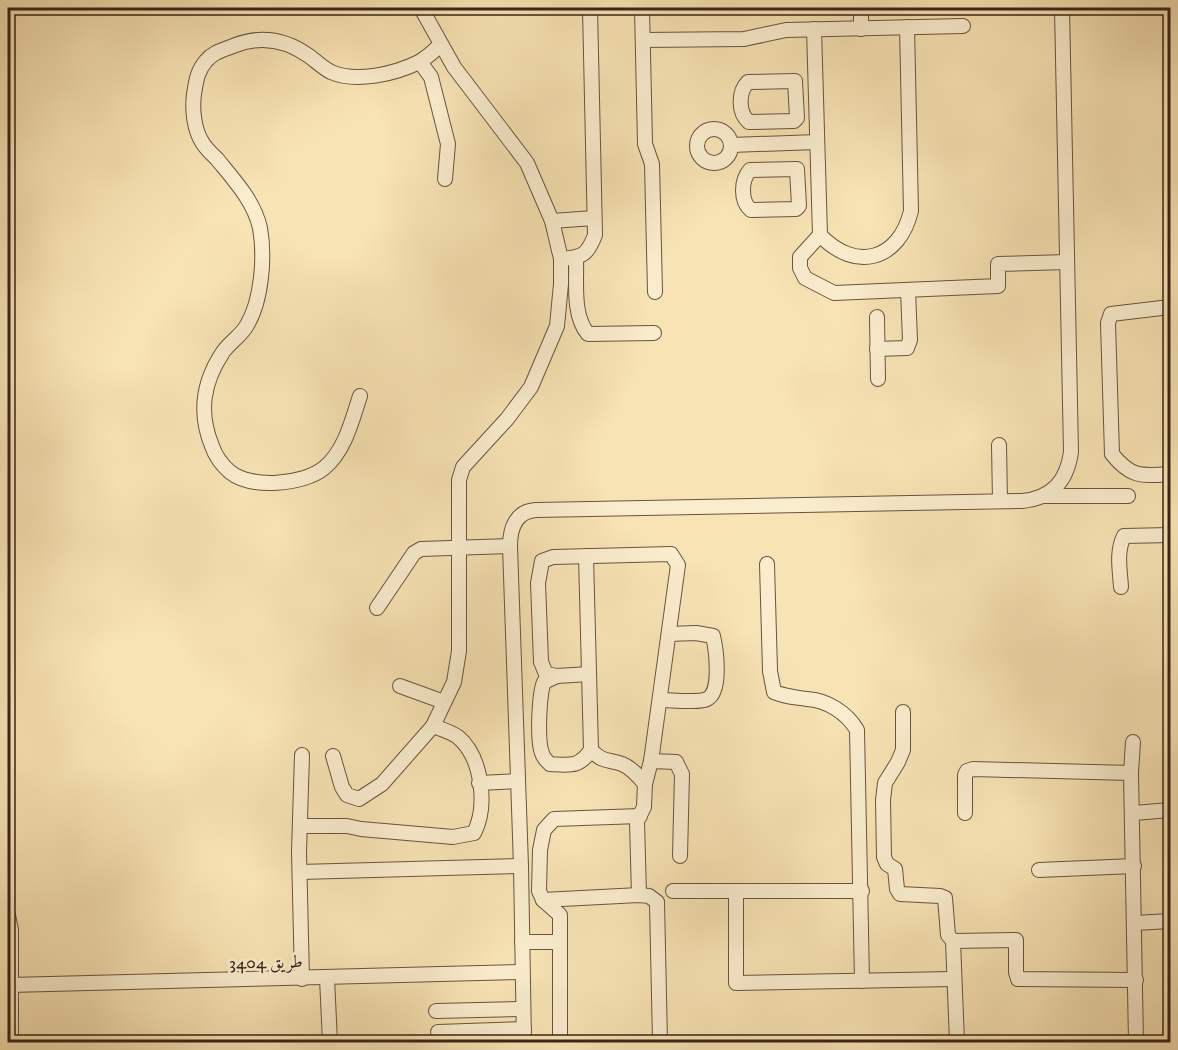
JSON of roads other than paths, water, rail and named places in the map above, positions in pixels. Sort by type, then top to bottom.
[{"type":"street","points":[[333,756],[346,795],[359,799],[382,784],[433,726],[454,682],[459,651],[459,480],[463,467],[507,419],[531,387],[557,326],[561,259],[552,221],[527,163],[454,68],[421,8]]},
{"type":"street","points":[[561,259],[576,258],[590,248],[595,235],[590,8]]},
{"type":"street","points":[[642,8],[645,144],[652,164],[655,292]]},
{"type":"street","points":[[861,8],[861,29]]},
{"type":"street","points":[[1044,496],[1053,490],[1066,473],[1071,452],[1062,8]]},
{"type":"street","points":[[643,40],[744,39],[786,30],[963,26]]},
{"type":"street","points":[[813,29],[820,235],[832,247],[845,254],[863,257],[877,255],[891,248],[908,223],[911,211],[907,27]]},
{"type":"street","points":[[360,396],[339,450],[325,468],[309,477],[289,482],[263,483],[247,480],[231,473],[213,449],[206,430],[203,401],[209,378],[224,351],[247,325],[260,290],[263,254],[259,226],[248,197],[202,142],[195,124],[194,101],[197,76],[205,62],[214,53],[248,39],[276,39],[307,54],[331,72],[347,76],[374,77],[420,62],[440,45]]},
{"type":"street","points":[[420,62],[431,77],[448,144],[445,179]]},
{"type":"street","points":[[795,81],[797,99],[797,118],[794,121],[749,122],[742,112],[741,93],[748,82],[795,81]]},
{"type":"street","points":[[797,99],[816,99]]},
{"type":"street","points":[[731,145],[817,142]]},
{"type":"street","points":[[797,169],[799,187],[799,206],[796,209],[751,210],[746,206],[744,200],[744,181],[750,170],[797,169]]},
{"type":"street","points":[[799,187],[818,187]]},
{"type":"street","points":[[552,221],[594,218]]},
{"type":"street","points":[[820,235],[800,257],[800,268],[805,278],[834,293],[998,286],[998,264],[1067,262]]},
{"type":"street","points":[[576,258],[578,309],[582,326],[588,334],[654,333]]},
{"type":"street","points":[[878,349],[907,348],[910,340],[908,290]]},
{"type":"street","points":[[1170,307],[1111,314],[1108,323],[1112,454],[1128,471],[1140,476],[1170,474]]},
{"type":"street","points":[[876,317],[878,379]]},
{"type":"street","points":[[999,445],[1000,501]]},
{"type":"street","points":[[438,1032],[524,1036],[521,867],[510,546],[512,528],[520,516],[530,510],[1000,501],[1034,499],[1044,496],[1128,496]]},
{"type":"street","points":[[1121,587],[1119,554],[1124,536],[1170,535]]},
{"type":"street","points":[[377,608],[414,553],[430,548],[510,546]]},
{"type":"street","points":[[589,674],[557,676],[546,674],[540,662],[538,583],[542,561],[553,557],[586,555],[671,554],[678,565],[651,761],[645,784],[644,807],[638,821],[639,895]]},
{"type":"street","points":[[557,676],[544,682],[540,691],[540,746],[542,756],[550,764],[572,765],[584,761],[591,750],[586,555]]},
{"type":"street","points":[[767,564],[770,671],[774,692],[786,698],[810,699],[842,711],[857,730],[862,981]]},
{"type":"street","points":[[660,700],[706,700],[716,687],[716,648],[713,636],[696,633],[669,634]]},
{"type":"street","points":[[400,686],[444,702]]},
{"type":"street","points":[[903,712],[903,750],[885,783],[884,857],[887,864],[895,869],[897,889],[900,894],[945,898],[948,935],[953,941],[957,1042]]},
{"type":"street","points":[[300,826],[347,826],[427,836],[465,836],[474,833],[478,826],[481,798],[472,754],[456,735],[433,726]]},
{"type":"street","points":[[1133,742],[1131,772],[1134,813],[1136,1042]]},
{"type":"street","points":[[591,750],[599,759],[622,764],[645,784]]},
{"type":"street","points":[[302,754],[300,826],[302,979]]},
{"type":"street","points":[[651,761],[676,762],[682,774],[680,856]]},
{"type":"street","points":[[965,813],[965,775],[967,771],[973,769],[1131,772]]},
{"type":"street","points":[[479,783],[518,781]]},
{"type":"street","points":[[1134,813],[1170,810]]},
{"type":"street","points":[[560,1042],[560,915],[543,900],[540,891],[540,850],[544,830],[554,819],[640,816]]},
{"type":"street","points":[[1039,870],[1134,866]]},
{"type":"street","points":[[300,872],[521,867]]},
{"type":"street","points":[[674,891],[862,891]]},
{"type":"street","points":[[736,891],[736,983],[954,979]]},
{"type":"street","points":[[543,900],[639,895],[649,896],[657,902],[660,1042]]},
{"type":"street","points":[[8,915],[11,930],[10,1042]]},
{"type":"street","points":[[1135,923],[1170,921]]},
{"type":"street","points":[[953,941],[1016,940],[1018,979],[1136,980]]},
{"type":"street","points":[[522,942],[560,942]]},
{"type":"street","name":"طريق 3404","points":[[10,985],[522,972]]},
{"type":"street","points":[[327,978],[330,1042]]},
{"type":"street","points":[[436,1011],[523,1009]]}]
